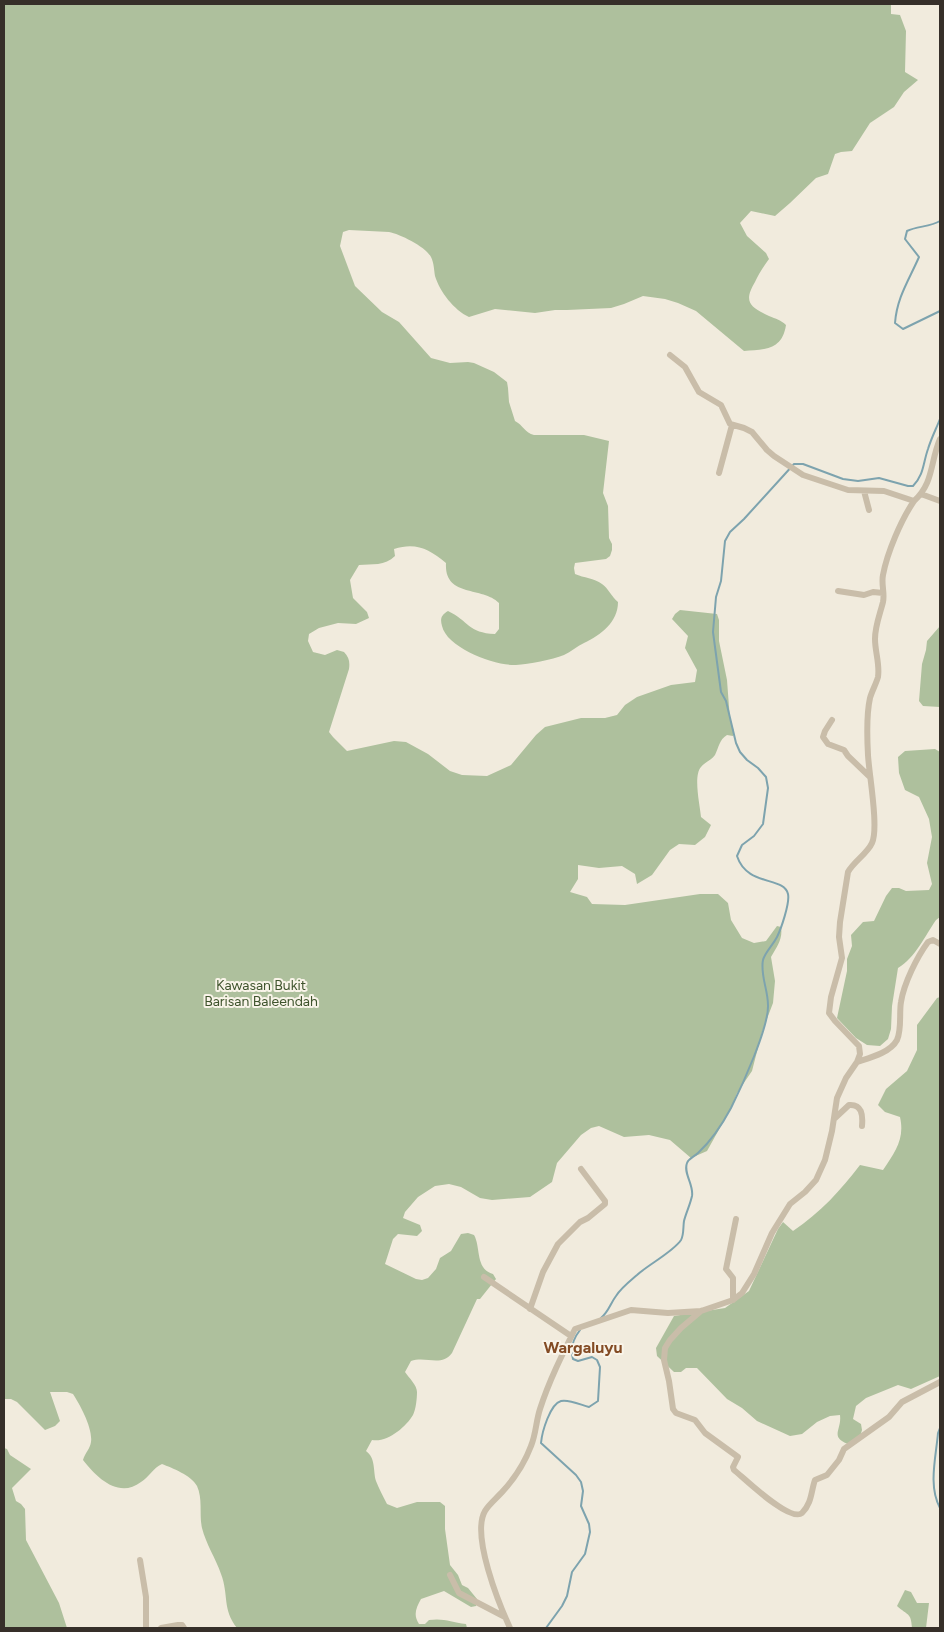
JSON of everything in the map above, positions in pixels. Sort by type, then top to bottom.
[{"type":"street","points":[[670,355],[685,367],[699,392],[721,405],[729,423],[752,432],[767,450],[796,472],[833,487],[848,490],[884,491],[914,502]]},
{"type":"street","points":[[719,473],[732,425]]},
{"type":"street","points":[[510,1628],[482,1543],[481,1523],[485,1512],[511,1480],[528,1454],[546,1390],[575,1329],[631,1310],[668,1313],[701,1311],[733,1300],[748,1285],[772,1233],[790,1204],[816,1180],[826,1160],[837,1098],[860,1054],[859,1046],[829,1013],[829,1005],[841,963],[840,922],[848,872],[868,848],[874,837],[868,755],[868,710],[878,678],[875,640],[883,593],[883,576],[889,553],[905,516],[929,481],[940,439]]},
{"type":"street","points":[[864,491],[869,510]]},
{"type":"street","points":[[921,494],[940,501]]},
{"type":"street","points":[[838,591],[864,595],[873,592],[883,593]]},
{"type":"street","points":[[832,720],[823,737],[825,741],[844,750],[870,777]]},
{"type":"street","points":[[857,1062],[890,1048],[897,1040],[901,1001],[909,978],[928,942],[933,940],[940,944]]},
{"type":"street","points":[[834,1119],[849,1105],[855,1105],[862,1110],[862,1126]]},
{"type":"street","points":[[530,1309],[543,1272],[558,1244],[581,1221],[588,1218],[605,1204],[605,1201],[581,1169]]},
{"type":"street","points":[[733,1300],[734,1278],[726,1269],[736,1219]]},
{"type":"street","points":[[484,1277],[571,1336]]},
{"type":"street","points":[[701,1311],[681,1328],[665,1348],[664,1360],[670,1381],[672,1409],[676,1413],[695,1420],[705,1433],[738,1457],[734,1470],[770,1500],[792,1514],[798,1515],[802,1512],[813,1494],[815,1480],[827,1475],[839,1460],[844,1449],[889,1417],[904,1401],[940,1382]]},
{"type":"street","points":[[140,1560],[146,1597],[146,1628]]},
{"type":"street","points":[[450,1575],[459,1593],[505,1617]]},
{"type":"street","points":[[161,1628],[178,1624],[184,1628]]},
{"type":"green space","name":"Kawasan Bukit Barisan Baleendah","points":[[4,4],[891,4],[891,14],[900,15],[906,31],[905,72],[918,80],[904,92],[894,107],[870,123],[852,151],[835,154],[828,174],[816,178],[775,216],[751,211],[740,223],[747,236],[766,253],[769,259],[751,289],[749,294],[750,303],[757,310],[786,325],[781,340],[771,347],[744,351],[696,311],[665,299],[643,296],[611,308],[555,310],[535,313],[495,309],[469,317],[458,310],[444,294],[437,282],[431,257],[418,245],[389,232],[349,230],[343,232],[340,246],[355,286],[382,312],[399,322],[431,358],[450,363],[474,363],[494,372],[507,382],[509,402],[515,421],[531,434],[584,435],[609,441],[603,493],[608,506],[609,538],[612,550],[610,556],[606,559],[575,563],[574,568],[575,574],[596,580],[602,584],[618,602],[612,622],[602,632],[567,654],[547,660],[507,665],[473,654],[453,642],[446,634],[441,619],[448,611],[474,629],[495,634],[499,629],[499,603],[483,594],[457,587],[451,582],[447,574],[446,563],[434,554],[422,548],[409,546],[394,549],[395,556],[387,561],[378,564],[359,565],[350,580],[353,598],[367,612],[369,618],[356,624],[338,623],[319,628],[309,634],[308,641],[313,652],[325,655],[337,650],[344,652],[349,660],[349,669],[329,732],[347,751],[394,741],[406,742],[428,754],[450,771],[462,775],[487,776],[511,765],[545,727],[581,718],[605,718],[617,715],[625,705],[637,697],[671,685],[695,682],[697,670],[685,648],[688,636],[672,619],[680,610],[717,614],[719,620],[719,641],[727,680],[730,720],[734,731],[733,736],[727,735],[722,739],[715,755],[701,767],[697,777],[701,817],[711,825],[705,837],[695,845],[679,844],[670,850],[652,875],[637,884],[635,874],[622,866],[599,868],[578,865],[578,879],[570,892],[587,897],[592,904],[625,905],[700,894],[718,894],[728,903],[731,920],[742,938],[754,943],[766,941],[777,926],[781,927],[779,943],[771,957],[775,981],[773,1003],[762,1032],[752,1071],[737,1093],[731,1108],[707,1151],[691,1158],[670,1140],[649,1135],[624,1137],[599,1126],[591,1128],[581,1135],[557,1163],[552,1182],[530,1197],[492,1200],[480,1198],[461,1187],[449,1184],[435,1186],[418,1197],[405,1212],[403,1218],[420,1225],[422,1231],[417,1236],[398,1234],[393,1239],[385,1264],[416,1279],[428,1278],[436,1269],[440,1258],[451,1251],[461,1234],[468,1233],[474,1235],[483,1267],[493,1274],[496,1279],[480,1299],[477,1299],[452,1353],[448,1357],[439,1360],[411,1361],[405,1372],[417,1389],[413,1415],[406,1424],[390,1437],[372,1440],[366,1451],[371,1457],[376,1481],[387,1504],[397,1508],[417,1502],[440,1502],[445,1506],[445,1529],[450,1565],[458,1575],[462,1585],[468,1588],[477,1599],[476,1606],[471,1607],[444,1591],[421,1599],[417,1608],[416,1618],[419,1624],[425,1624],[429,1620],[443,1620],[466,1624],[467,1628],[237,1628],[229,1615],[221,1574],[202,1528],[199,1491],[190,1478],[162,1464],[133,1487],[117,1487],[109,1484],[83,1460],[90,1444],[91,1436],[85,1417],[73,1394],[50,1392],[60,1421],[55,1426],[45,1430],[17,1402],[11,1399],[4,1399]]},
{"type":"green space","points":[[940,626],[940,707],[923,706],[919,701],[922,664],[927,641]]},
{"type":"green space","points":[[935,749],[940,752],[940,917],[936,920],[915,953],[898,968],[892,1006],[891,1029],[888,1039],[880,1046],[867,1045],[856,1038],[837,1018],[847,971],[847,959],[852,946],[851,935],[863,922],[874,921],[892,888],[906,891],[929,890],[932,884],[927,863],[932,837],[929,819],[919,797],[905,790],[899,773],[898,757],[905,751]]},
{"type":"green space","points":[[940,997],[940,1376],[911,1389],[898,1385],[866,1398],[856,1406],[853,1419],[861,1424],[862,1430],[859,1440],[851,1445],[844,1442],[838,1436],[840,1415],[830,1416],[817,1422],[802,1434],[790,1436],[757,1421],[742,1408],[727,1399],[697,1368],[686,1368],[681,1372],[674,1372],[657,1356],[656,1348],[674,1316],[725,1308],[749,1291],[783,1222],[793,1231],[803,1224],[830,1201],[860,1165],[883,1170],[898,1145],[901,1125],[900,1117],[885,1112],[878,1105],[886,1089],[907,1071],[917,1050],[917,1025],[937,998]]},
{"type":"green space","points":[[4,1448],[7,1449],[10,1455],[31,1469],[12,1488],[16,1501],[25,1509],[26,1540],[59,1603],[67,1628],[4,1628]]},
{"type":"green space","points":[[905,1590],[911,1592],[917,1603],[929,1603],[926,1628],[912,1628],[910,1617],[897,1606]]},
{"type":"waterway","points":[[940,221],[907,231],[905,239],[919,257],[898,305],[895,323],[903,329],[940,311]]},
{"type":"waterway","points":[[601,1318],[623,1287],[672,1249],[682,1238],[684,1221],[692,1196],[692,1188],[686,1171],[687,1163],[708,1143],[724,1120],[736,1098],[754,1056],[764,1027],[768,1005],[762,965],[763,960],[779,933],[788,903],[788,894],[785,888],[756,877],[742,866],[737,856],[742,845],[754,836],[763,824],[768,788],[766,777],[740,752],[726,701],[721,692],[713,632],[716,597],[721,581],[725,541],[730,532],[794,464],[803,464],[843,479],[858,481],[879,478],[913,486],[921,473],[929,445],[940,419]]},
{"type":"waterway","points":[[546,1628],[567,1596],[572,1572],[585,1554],[590,1532],[589,1524],[581,1506],[583,1491],[581,1482],[576,1475],[541,1443],[547,1419],[557,1403],[568,1401],[589,1407],[598,1401],[600,1367],[597,1360],[592,1357],[578,1361],[573,1359],[573,1344],[580,1330]]},
{"type":"waterway","points":[[940,1428],[934,1481],[934,1490],[940,1508]]},
{"type":"district","name":"Wargaluyu","points":[[583,1347]]}]
